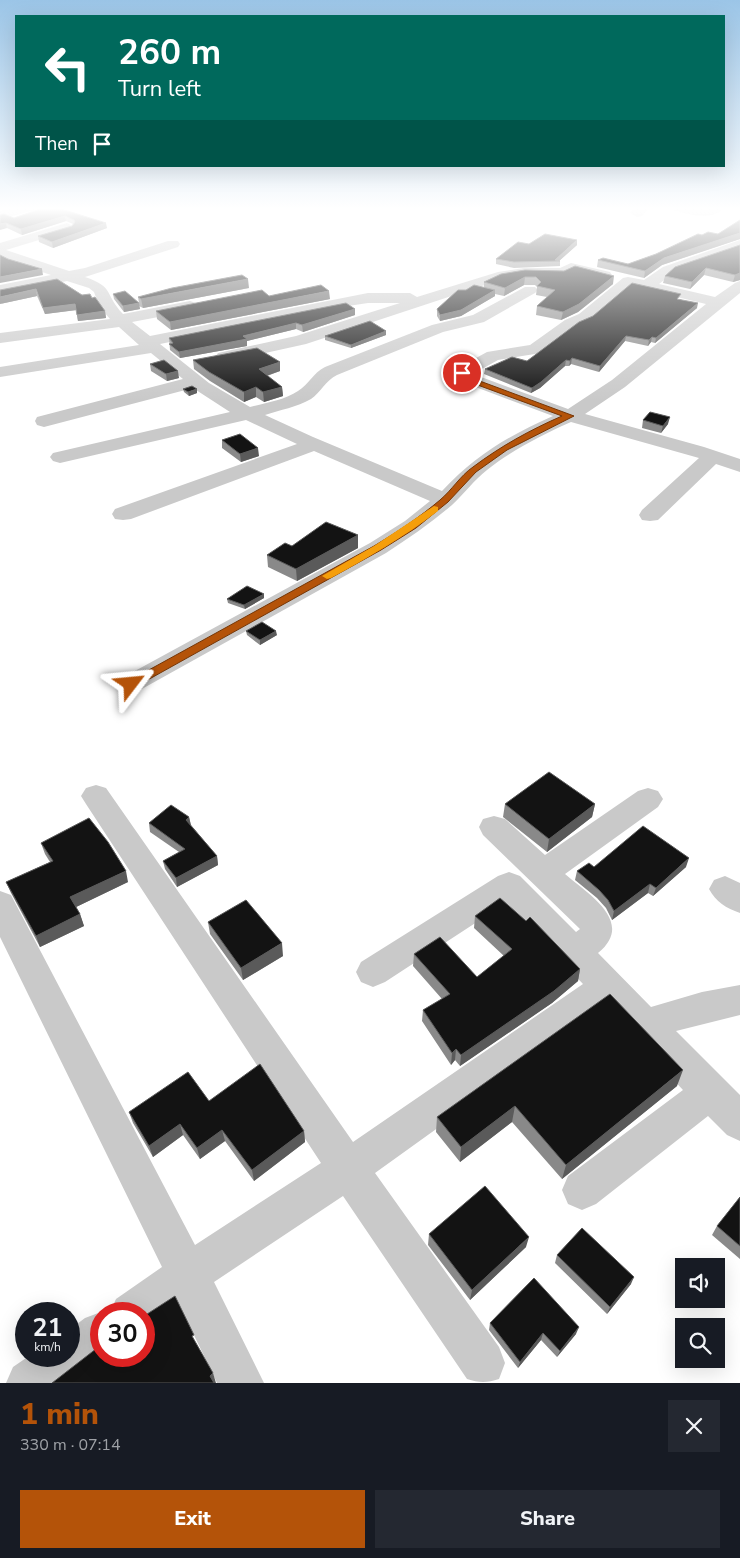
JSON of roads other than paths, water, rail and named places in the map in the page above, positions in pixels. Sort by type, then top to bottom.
[{"type":"street","points":[[54,272],[94,285],[101,290],[107,306],[149,345],[232,406],[313,445],[445,500]]},
{"type":"street","points":[[0,290],[84,272]]},
{"type":"street","points":[[178,365],[300,340],[425,298],[511,274],[538,272]]},
{"type":"street","points":[[549,272],[563,273]]},
{"type":"street","points":[[589,272],[718,302]]},
{"type":"street","points":[[647,285],[665,272]]},
{"type":"street","points":[[60,457],[247,414],[294,400],[306,394],[330,371],[438,328],[478,319],[553,284],[563,273]]},
{"type":"street","points":[[628,281],[585,317],[571,323],[535,349],[493,356],[462,373],[463,376],[570,416],[740,466]]},
{"type":"street","points":[[131,684],[378,548],[413,526],[445,500],[473,470],[504,448],[570,416],[620,383],[688,324],[740,286]]},
{"type":"street","points":[[0,372],[149,345],[348,301],[375,298],[425,298]]},
{"type":"street","points":[[0,338],[121,320],[203,304]]},
{"type":"street","points":[[44,332],[56,363]]},
{"type":"street","points":[[44,421],[197,381]]},
{"type":"street","points":[[123,514],[313,445]]},
{"type":"street","points":[[650,515],[712,457]]},
{"type":"street","points":[[96,796],[348,1169],[483,1363]]},
{"type":"street","points":[[544,872],[648,799]]},
{"type":"street","points":[[494,827],[596,922],[597,929],[594,937],[573,952]]},
{"type":"street","points":[[373,972],[509,885],[740,1122]]},
{"type":"street","points":[[0,904],[241,1383]]},
{"type":"street","points":[[149,1302],[348,1169],[607,987]]},
{"type":"street","points":[[644,1025],[702,1008],[740,1000]]},
{"type":"street","points":[[582,1190],[710,1092]]},
{"type":"street","points":[[29,1383],[53,1367]]}]
